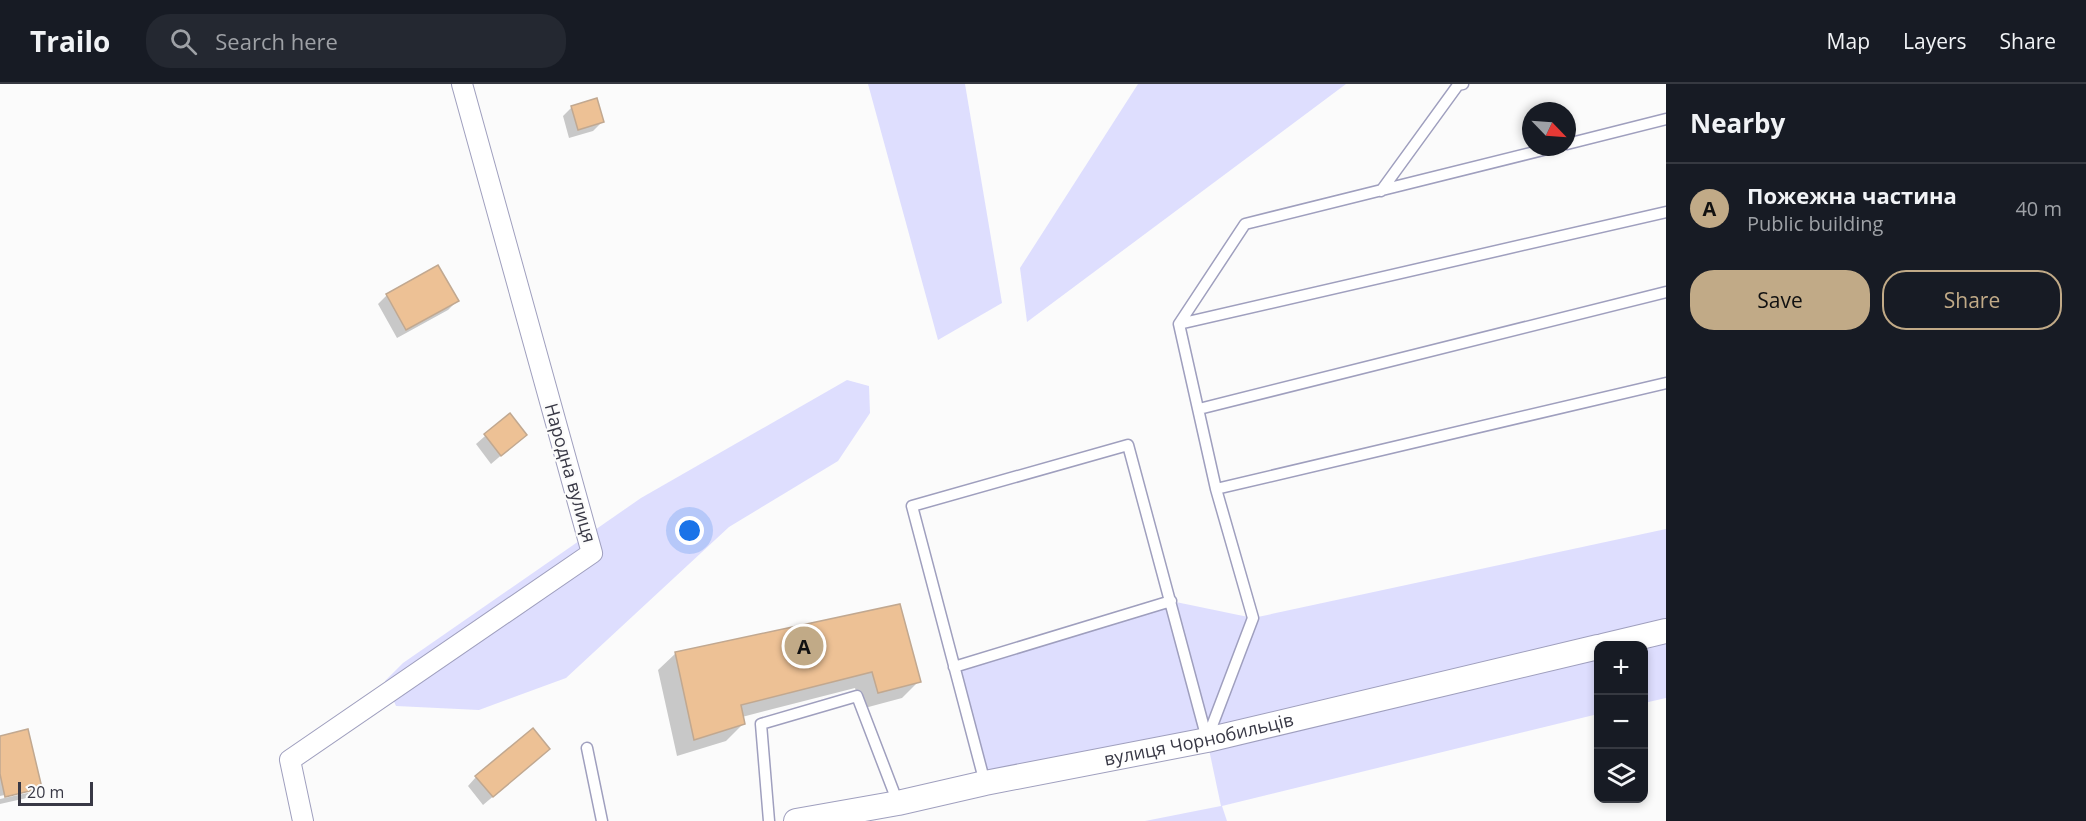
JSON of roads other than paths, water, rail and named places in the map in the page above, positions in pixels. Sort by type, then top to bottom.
[{"type":"street","name":"Народна вулиця","points":[[303,821],[290,760],[592,553],[462,84]]},
{"type":"street","points":[[1620,641],[1666,630]]},
{"type":"street","name":"вулиця Чорнобильців","points":[[796,821],[898,803],[985,783],[1207,740],[1594,647]]},
{"type":"lane","points":[[1381,191],[1458,85],[1463,84]]},
{"type":"lane","points":[[1576,142],[1666,119]]},
{"type":"lane","points":[[1207,740],[1253,618],[1216,489],[1179,324],[1245,224],[1522,156]]},
{"type":"lane","points":[[1179,324],[1666,212]]},
{"type":"lane","points":[[1199,409],[1666,292]]},
{"type":"lane","points":[[1216,489],[1666,382]]},
{"type":"lane","points":[[985,783],[912,506],[1128,445],[1207,740]]},
{"type":"lane","points":[[954,667],[1171,601]]},
{"type":"lane","points":[[770,821],[761,724],[857,696],[898,803]]},
{"type":"lane","points":[[587,748],[602,821]]},
{"type":"place","name":"Пожежна частина","points":[[804,646]]}]
